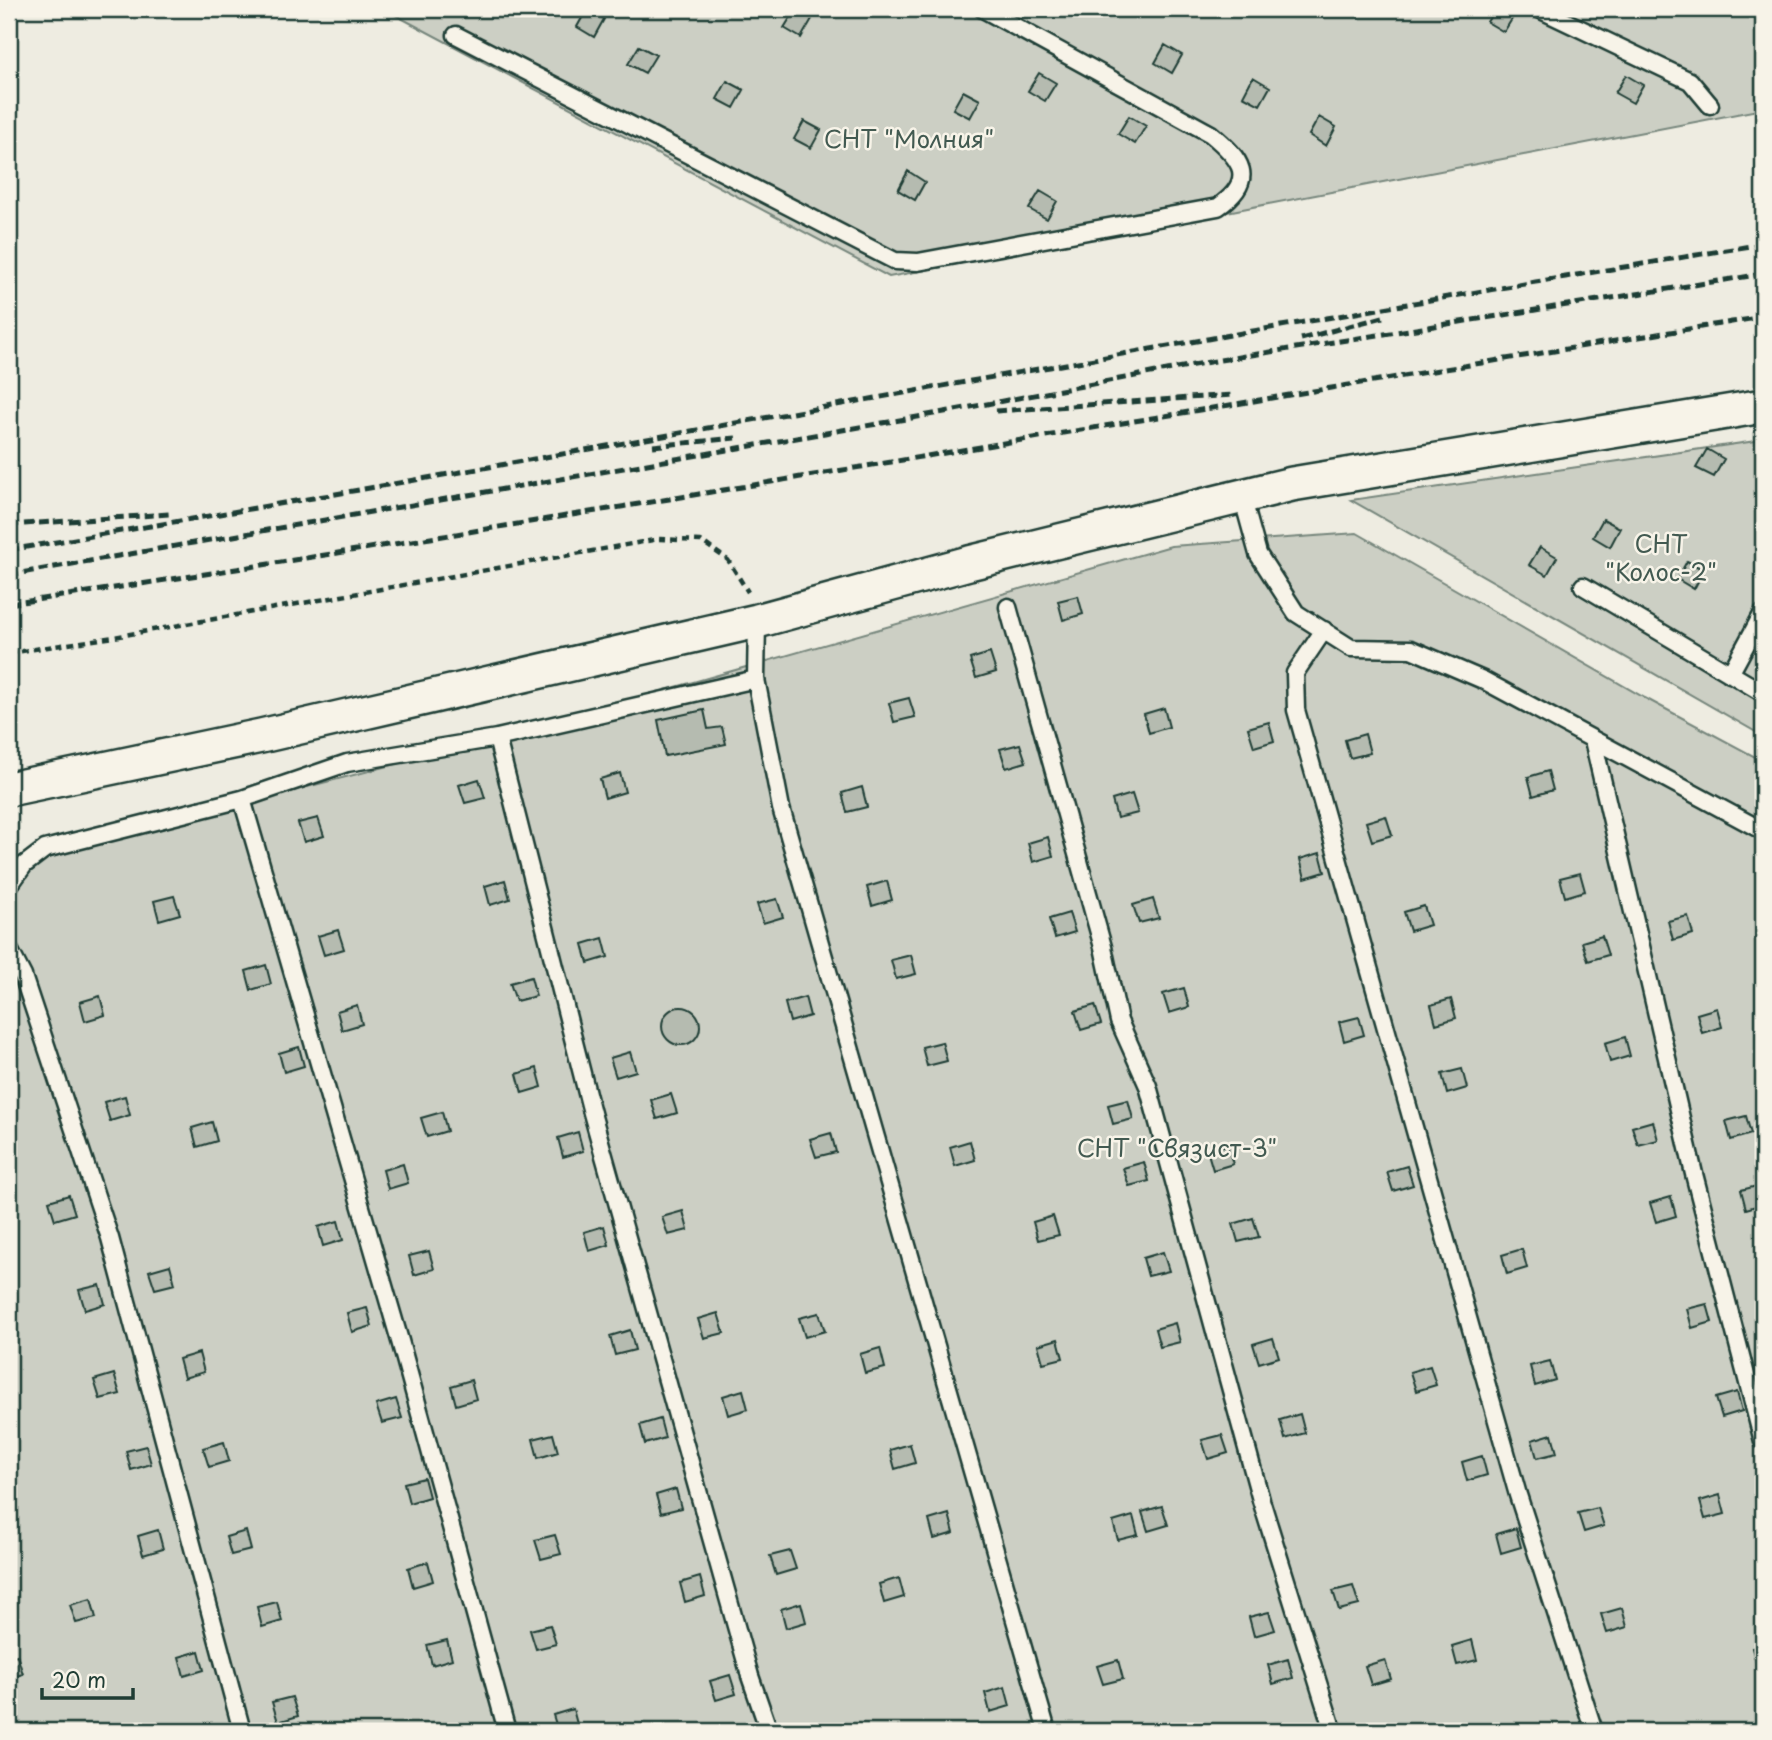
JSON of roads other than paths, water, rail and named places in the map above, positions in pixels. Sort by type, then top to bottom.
[{"type":"street","points":[[9,789],[261,736],[757,621],[969,563],[1242,496],[1320,479],[1763,406]]},
{"type":"lane","points":[[456,35],[895,261],[918,262],[1218,206],[1235,195],[1242,175],[1237,155],[1211,134],[984,9]]},
{"type":"lane","points":[[1539,9],[1690,81],[1710,104]]},
{"type":"lane","points":[[1242,496],[1258,554],[1296,613],[1351,648],[1411,649],[1483,680],[1763,831]]},
{"type":"lane","points":[[1583,586],[1763,693]]},
{"type":"lane","points":[[1008,607],[1102,947],[1119,1021],[1149,1086],[1261,1500],[1333,1731]]},
{"type":"lane","points":[[1730,674],[1763,613]]},
{"type":"lane","points":[[757,621],[755,679],[781,807],[1047,1731]]},
{"type":"lane","points":[[1324,630],[1296,673],[1296,710],[1518,1495],[1594,1731]]},
{"type":"lane","points":[[9,886],[23,864],[45,849],[242,799],[347,764],[497,738],[755,679]]},
{"type":"lane","points":[[497,738],[592,1113],[750,1676],[769,1731]]},
{"type":"lane","points":[[1593,740],[1694,1174],[1763,1441]]},
{"type":"lane","points":[[242,799],[400,1341],[507,1731]]},
{"type":"lane","points":[[9,948],[23,976],[110,1238],[242,1731]]},
{"type":"railway","points":[[9,550],[1763,244]]},
{"type":"railway","points":[[9,575],[923,416],[1220,360],[1763,274]]},
{"type":"railway","points":[[1301,339],[1383,317]]},
{"type":"railway","points":[[9,604],[448,535],[1763,317]]},
{"type":"railway","points":[[996,411],[1233,395]]},
{"type":"railway","points":[[653,446],[736,438]]},
{"type":"railway","points":[[9,525],[170,514]]},
{"type":"park label","name":"СНТ \"Молния\"","points":[[909,140]]},
{"type":"park label","name":"СНТ \"Колос-2\"","points":[[1661,559]]},
{"type":"park label","name":"СНТ \"Связист-3\"","points":[[1177,1149]]}]
